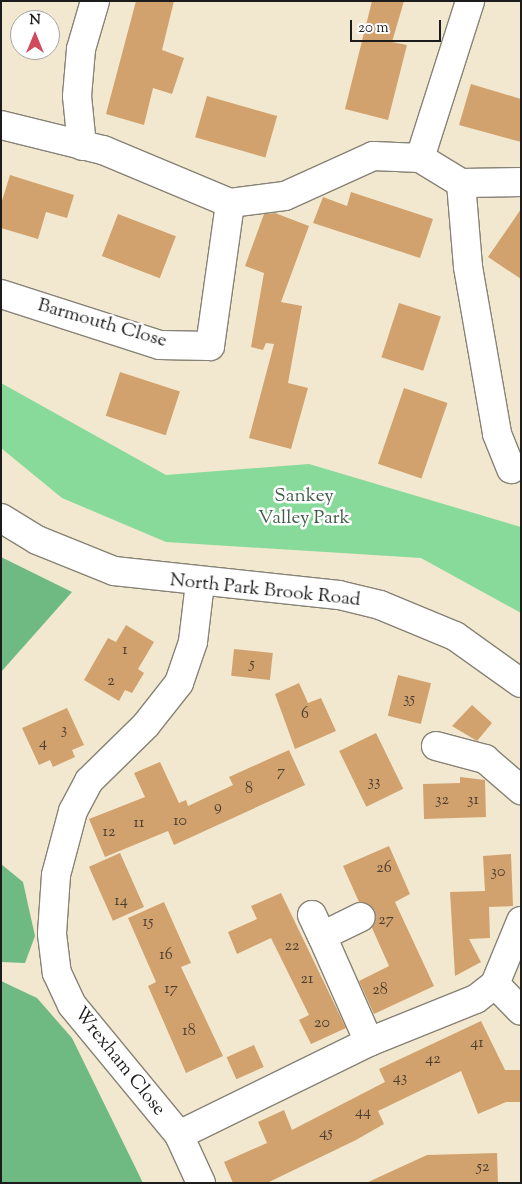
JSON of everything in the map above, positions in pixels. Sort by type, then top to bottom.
[{"type":"street","points":[[82,146],[77,96],[81,49],[95,1]]},
{"type":"street","points":[[420,158],[470,1]]},
{"type":"street","points":[[1,125],[103,150],[230,203],[284,196],[373,156],[420,158],[461,183],[521,182]]},
{"type":"street","points":[[461,183],[468,267],[497,434],[511,469]]},
{"type":"street","name":"Barmouth Close","points":[[1,294],[160,344],[210,346],[230,203]]},
{"type":"street","name":"North Park Brook Road","points":[[1,518],[37,540],[114,570],[200,583],[331,594],[380,605],[455,636],[521,683]]},
{"type":"street","name":"Wrexham Close","points":[[200,583],[194,642],[179,683],[146,725],[89,781],[73,811],[56,875],[53,911],[57,973],[72,1005],[179,1135],[201,1183]]},
{"type":"street","points":[[436,746],[485,759],[521,790]]},
{"type":"street","points":[[361,917],[317,925],[369,1042]]},
{"type":"street","points":[[179,1135],[369,1042],[476,999],[495,984],[521,921]]},
{"type":"street","points":[[495,984],[521,1011]]},
{"type":"green space","name":"Sankey Valley Park","points":[[1,383],[166,475],[309,464],[521,527],[521,613],[421,558],[166,542],[62,498],[1,448]]},
{"type":"green space","points":[[1,557],[72,592],[1,672]]},
{"type":"green space","points":[[1,864],[23,882],[35,936],[25,963],[1,962]]},
{"type":"green space","points":[[1,981],[37,998],[72,1038],[143,1183],[1,1183]]},
{"type":"building","points":[[136,1],[174,1],[162,50],[184,58],[172,94],[153,88],[144,125],[106,114]]},
{"type":"building","points":[[372,1],[404,1],[392,42],[407,45],[388,120],[345,109]]},
{"type":"building","points":[[471,84],[521,99],[521,142],[459,125]]},
{"type":"building","points":[[207,96],[277,116],[265,157],[195,137]]},
{"type":"building","points":[[10,175],[74,195],[67,218],[46,212],[38,239],[1,228],[1,204]]},
{"type":"building","points":[[351,192],[433,219],[420,258],[313,223],[323,197],[347,206]]},
{"type":"building","points":[[521,209],[521,279],[488,257]]},
{"type":"building","points":[[275,213],[309,226],[281,302],[302,306],[288,383],[308,388],[291,449],[249,438],[274,344],[266,343],[263,350],[251,347],[264,273],[245,266],[264,214]]},
{"type":"building","points":[[118,214],[176,236],[160,278],[102,256]]},
{"type":"building","points":[[399,303],[441,317],[423,371],[381,357]]},
{"type":"building","points":[[120,372],[180,391],[166,435],[106,416]]},
{"type":"building","points":[[404,388],[447,403],[421,479],[378,464]]},
{"type":"building","points":[[126,625],[154,642],[138,669],[144,673],[132,693],[125,690],[119,701],[84,680],[108,638],[116,642]]},
{"type":"building","points":[[234,649],[273,653],[270,680],[231,676]]},
{"type":"building","points":[[398,675],[431,683],[421,724],[388,716]]},
{"type":"building","points":[[299,683],[308,703],[321,698],[336,731],[295,749],[275,694]]},
{"type":"building","points":[[472,705],[492,723],[477,741],[452,726]]},
{"type":"building","points":[[67,708],[84,745],[72,750],[75,757],[53,767],[50,760],[39,765],[22,728]]},
{"type":"building","points":[[376,733],[403,789],[366,807],[339,751]]},
{"type":"building","points":[[289,750],[305,785],[174,845],[168,831],[105,857],[89,819],[145,797],[134,773],[160,762],[179,803],[186,800],[188,806],[233,785],[229,777]]},
{"type":"building","points":[[460,777],[485,780],[486,817],[424,819],[423,784],[460,783]]},
{"type":"building","points":[[389,846],[410,894],[395,902],[434,986],[374,1014],[359,981],[389,966],[372,928],[375,911],[359,902],[343,866]]},
{"type":"building","points":[[120,853],[144,907],[113,921],[89,867]]},
{"type":"building","points":[[511,854],[513,906],[489,907],[490,938],[469,939],[481,962],[455,976],[450,892],[485,891],[483,856]]},
{"type":"building","points":[[281,893],[346,1028],[311,1044],[299,1020],[309,1015],[271,938],[237,954],[228,932],[257,919],[251,906]]},
{"type":"building","points":[[164,902],[191,963],[181,967],[223,1056],[186,1073],[148,986],[156,982],[128,918]]},
{"type":"building","points":[[481,1021],[505,1070],[521,1070],[521,1102],[506,1102],[478,1114],[461,1071],[378,1111],[384,1124],[356,1140],[267,1183],[233,1183],[224,1162],[267,1143],[258,1122],[284,1110],[292,1130],[385,1082],[379,1069]]},
{"type":"building","points":[[254,1045],[264,1067],[236,1079],[227,1057]]},
{"type":"building","points":[[497,1153],[498,1183],[366,1183],[427,1155]]}]
